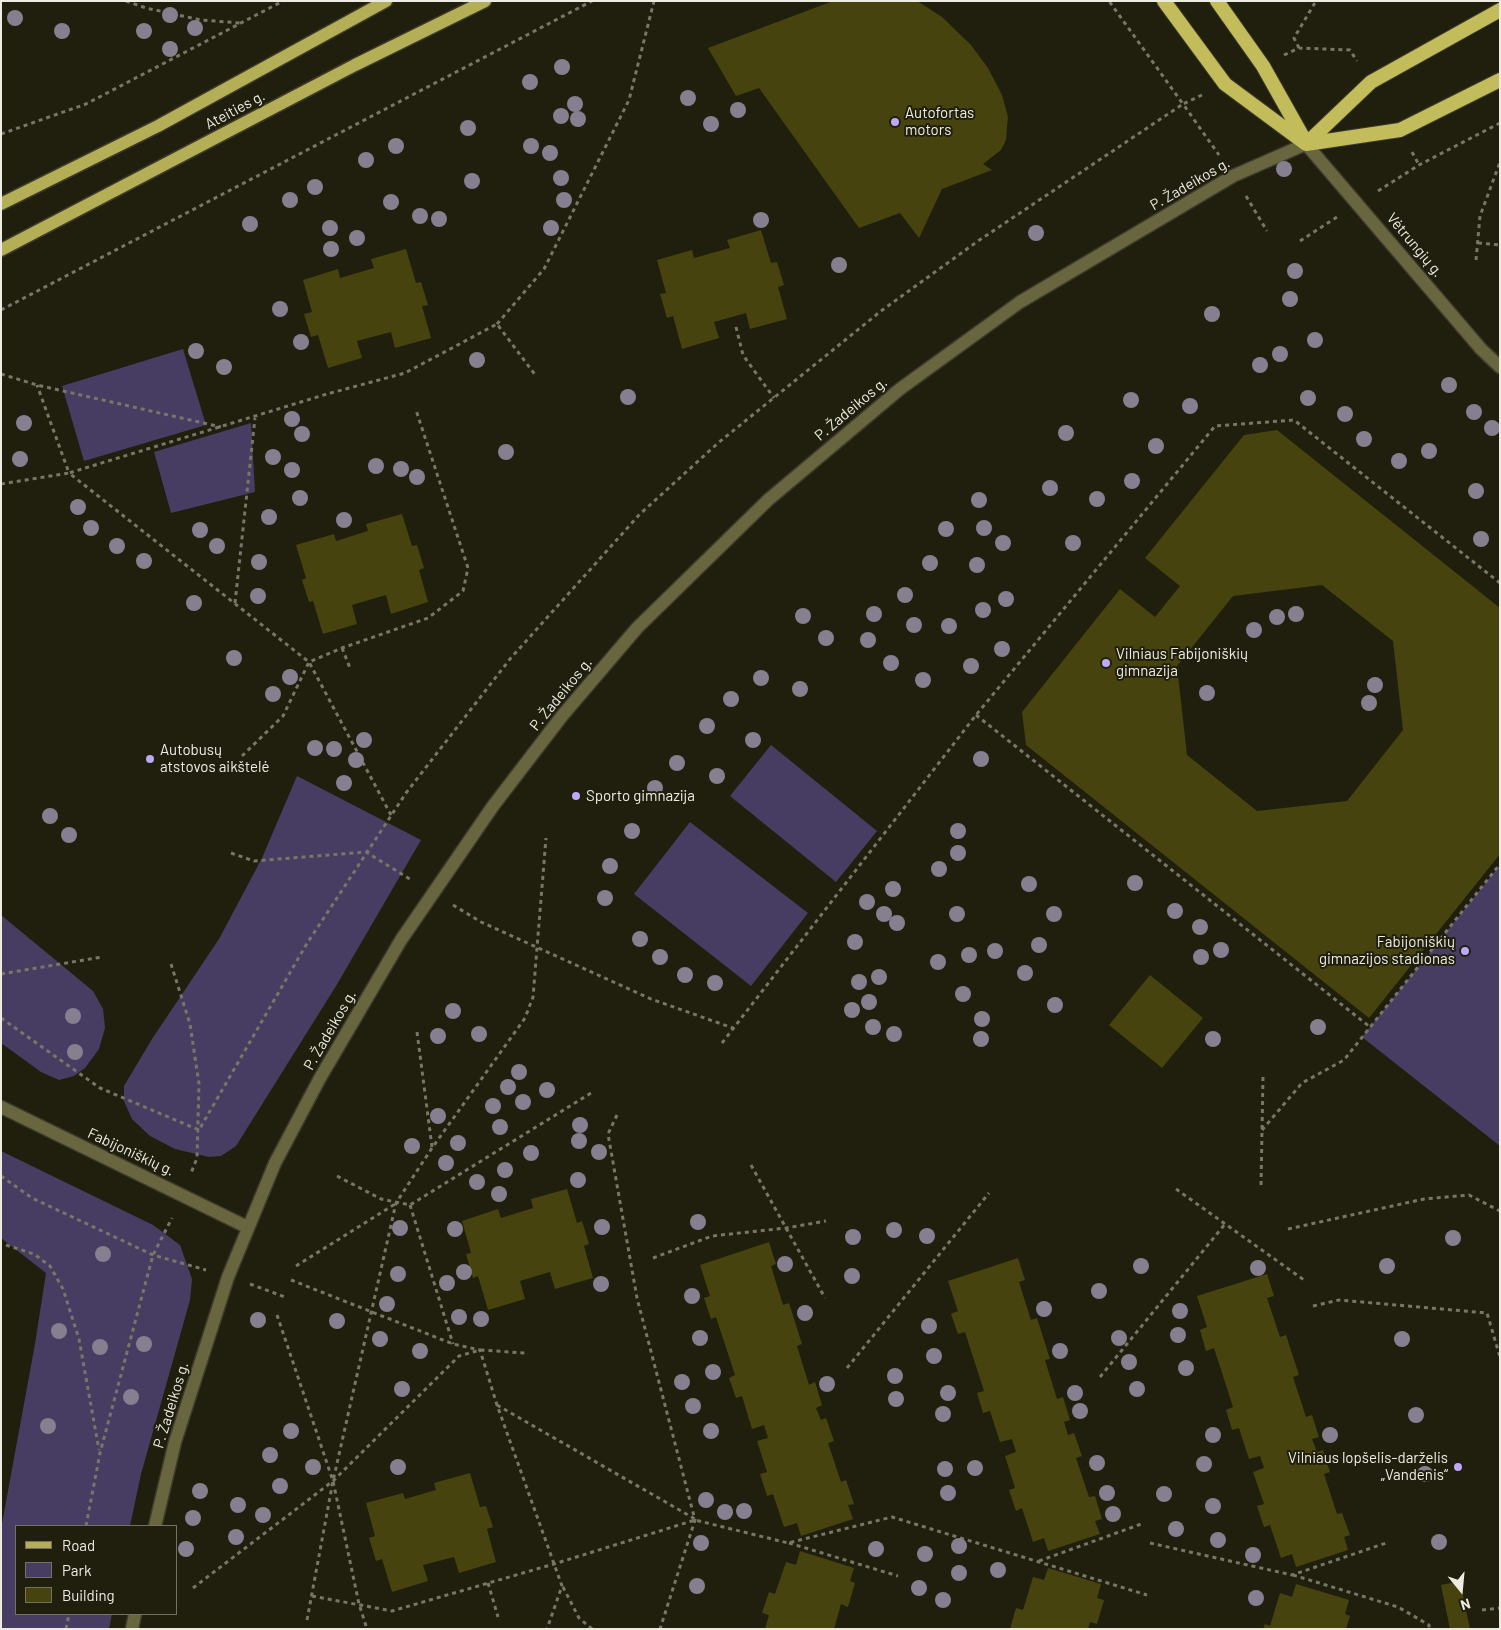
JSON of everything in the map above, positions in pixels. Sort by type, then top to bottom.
[{"type":"highway","points":[[1164,1],[1225,84],[1306,144],[1400,130],[1500,80]]},
{"type":"highway","points":[[1217,1],[1263,66],[1306,144]]},
{"type":"highway","points":[[1306,144],[1371,82],[1500,10]]},
{"type":"main road","name":"Ateities g.","points":[[1,204],[158,126],[386,1]]},
{"type":"main road","name":"Ateities g.","points":[[1,250],[355,65],[485,1]]},
{"type":"street","name":"Vėtrungių g.","points":[[1306,144],[1482,349],[1500,367]]},
{"type":"street","name":"P. Žadeikos g.","points":[[155,1525],[175,1442],[228,1277],[247,1226],[275,1163],[320,1078],[401,940],[493,806],[562,716],[637,628],[768,500],[900,389],[1020,302],[1233,176],[1306,144]]},
{"type":"street","name":"Fabijoniškių g.","points":[[1,1107],[247,1226]]},
{"type":"street","points":[[132,1629],[135,1615]]},
{"type":"path","points":[[126,1],[146,8],[202,20],[241,23]]},
{"type":"path","points":[[1,134],[86,104],[282,1]]},
{"type":"path","points":[[1,310],[592,1]]},
{"type":"path","points":[[1,484],[69,473],[405,373],[497,324],[544,269],[630,100],[654,1]]},
{"type":"path","points":[[1110,1],[1183,104]]},
{"type":"path","points":[[1299,48],[1294,38],[1316,1]]},
{"type":"path","points":[[1263,66],[1299,48],[1350,50],[1371,82]]},
{"type":"path","points":[[199,1130],[306,945],[406,792],[510,659],[639,514],[718,443],[889,305],[978,241],[1183,104],[1225,84]]},
{"type":"path","points":[[1400,130],[1419,165],[1500,123]]},
{"type":"path","points":[[1476,260],[1480,216],[1500,162]]},
{"type":"path","points":[[1478,243],[1500,245]]},
{"type":"path","points":[[497,324],[536,376]]},
{"type":"path","points":[[736,327],[743,355],[774,398]]},
{"type":"path","points":[[1,374],[37,385],[222,427]]},
{"type":"path","points":[[37,385],[69,473],[309,662],[391,815]]},
{"type":"path","points":[[242,756],[283,716],[309,662],[342,648],[428,618],[463,591],[468,568],[416,410]]},
{"type":"path","points":[[235,603],[255,418]]},
{"type":"path","points":[[722,1043],[976,715],[1215,426],[1294,420],[1500,583]]},
{"type":"path","points":[[342,648],[350,668]]},
{"type":"path","points":[[976,715],[1370,1027]]},
{"type":"path","points":[[307,1620],[333,1481],[396,1203],[432,1148],[525,1018],[533,997],[546,838]]},
{"type":"path","points":[[231,853],[254,861],[366,852],[396,872]]},
{"type":"path","points":[[1262,1130],[1302,1084],[1344,1060],[1500,864]]},
{"type":"path","points":[[465,914],[651,999],[734,1028]]},
{"type":"path","points":[[1,974],[102,957]]},
{"type":"path","points":[[171,964],[190,1024],[199,1084],[197,1158]]},
{"type":"path","points":[[1,1018],[100,1088],[199,1130]]},
{"type":"path","points":[[417,1032],[432,1148]]},
{"type":"path","points":[[1261,1184],[1263,1077]]},
{"type":"path","points":[[337,1176],[381,1199],[410,1205],[591,1093]]},
{"type":"path","points":[[617,1115],[608,1134],[637,1298],[695,1520],[660,1629]]},
{"type":"path","points":[[750,1165],[825,1298]]},
{"type":"path","points":[[1,1176],[32,1198],[153,1254],[191,1266]]},
{"type":"path","points":[[1176,1189],[1304,1280]]},
{"type":"path","points":[[847,1368],[989,1193]]},
{"type":"path","points":[[1288,1229],[1424,1199],[1469,1195],[1500,1211]]},
{"type":"path","points":[[296,1266],[396,1203]]},
{"type":"path","points":[[410,1205],[453,1344]]},
{"type":"path","points":[[652,1258],[712,1236],[786,1228],[826,1221]]},
{"type":"path","points":[[1100,1377],[1225,1224]]},
{"type":"path","points":[[86,1525],[100,1453],[153,1254],[165,1234]]},
{"type":"path","points":[[6,1246],[34,1254],[50,1266],[64,1289],[79,1339],[100,1453]]},
{"type":"path","points":[[292,1280],[453,1344],[480,1350],[525,1353]]},
{"type":"path","points":[[256,1285],[285,1297]]},
{"type":"path","points":[[1313,1306],[1339,1300],[1487,1313],[1500,1357]]},
{"type":"path","points":[[277,1315],[333,1481],[359,1604],[367,1629]]},
{"type":"path","points":[[193,1588],[333,1481],[459,1356],[480,1350]]},
{"type":"path","points":[[480,1350],[497,1406],[562,1586],[579,1618],[592,1629]]},
{"type":"path","points":[[497,1406],[695,1520],[788,1543],[898,1576]]},
{"type":"path","points":[[788,1543],[892,1517],[1147,1595]]},
{"type":"path","points":[[312,1596],[392,1610],[554,1564],[695,1520]]},
{"type":"path","points":[[1039,1561],[1144,1523]]},
{"type":"path","points":[[1292,1575],[1389,1542]]},
{"type":"path","points":[[1150,1543],[1292,1575],[1398,1607],[1429,1625],[1430,1629]]},
{"type":"path","points":[[488,1583],[498,1617]]},
{"type":"path","points":[[547,1629],[562,1586]]},
{"type":"path","points":[[1482,1610],[1500,1608]]},
{"type":"path","points":[[66,1629],[69,1615]]},
{"type":"green space","points":[[183,349],[206,425],[84,461],[62,386]]},
{"type":"green space","points":[[251,423],[255,492],[171,513],[154,452]]},
{"type":"green space","points":[[771,745],[877,831],[836,882],[730,796]]},
{"type":"green space","points":[[297,776],[421,840],[336,986],[236,1146],[221,1156],[209,1157],[175,1149],[150,1136],[132,1119],[124,1101],[124,1086],[152,1039],[219,939],[262,858]]},
{"type":"green space","points":[[690,822],[808,913],[751,986],[634,894]]},
{"type":"green space","name":"Fabijoniškių gimnazijos stadionas","points":[[1500,865],[1500,1146],[1362,1037]]},
{"type":"green space","points":[[1,915],[93,991],[103,1009],[105,1028],[99,1049],[85,1068],[74,1076],[59,1080],[41,1072],[1,1043]]},
{"type":"green space","points":[[1,1151],[153,1225],[180,1245],[192,1279],[190,1300],[141,1474],[130,1525],[15,1525],[15,1615],[112,1615],[109,1629],[1,1629],[1,1529],[46,1273],[1,1238]]},
{"type":"building","name":"Autofortas motors","points":[[833,1],[917,1],[942,17],[971,45],[988,68],[1002,95],[1008,117],[1006,140],[1001,150],[983,164],[992,170],[942,189],[919,238],[900,213],[859,228],[759,88],[736,96],[708,48]]},
{"type":"building","points":[[761,230],[771,263],[777,262],[784,285],[778,287],[787,319],[750,329],[746,313],[714,322],[719,338],[682,349],[673,316],[667,318],[660,294],[666,293],[657,260],[692,250],[694,258],[730,248],[727,240]]},
{"type":"building","points":[[406,249],[416,283],[421,282],[428,305],[422,306],[431,338],[395,348],[391,332],[357,341],[362,358],[328,368],[318,335],[311,337],[304,314],[312,312],[303,280],[338,269],[340,278],[374,268],[371,259]]},
{"type":"building","points":[[1277,430],[1500,608],[1500,854],[1369,1018],[1026,745],[1022,712],[1120,589],[1155,617],[1180,586],[1145,558],[1244,435]],"holes":[[[1322,585],[1393,641],[1403,730],[1347,801],[1257,811],[1187,755],[1177,666],[1233,596]]]},
{"type":"building","points":[[402,514],[412,546],[417,545],[424,568],[419,570],[428,602],[391,614],[386,595],[352,605],[357,624],[323,634],[313,601],[309,602],[302,580],[306,578],[296,545],[334,534],[336,541],[368,531],[366,524]]},
{"type":"building","points":[[1150,975],[1203,1018],[1162,1068],[1109,1025]]},
{"type":"building","points":[[567,1189],[577,1223],[582,1221],[589,1244],[584,1246],[593,1278],[555,1289],[550,1272],[520,1281],[525,1299],[488,1310],[478,1276],[473,1278],[466,1254],[471,1253],[462,1221],[498,1209],[501,1218],[533,1208],[531,1199]]},
{"type":"building","points":[[769,1242],[776,1264],[771,1266],[783,1305],[789,1303],[802,1344],[797,1346],[809,1385],[815,1382],[822,1405],[816,1408],[821,1420],[826,1418],[834,1441],[828,1443],[841,1482],[846,1480],[854,1504],[848,1505],[853,1519],[801,1536],[797,1523],[784,1527],[773,1494],[767,1496],[760,1474],[767,1472],[757,1441],[768,1438],[764,1425],[752,1429],[742,1396],[736,1398],[729,1378],[735,1375],[716,1317],[711,1319],[704,1298],[710,1296],[700,1265]]},
{"type":"building","points":[[1018,1258],[1025,1280],[1019,1282],[1031,1320],[1037,1318],[1050,1359],[1045,1360],[1057,1399],[1063,1397],[1070,1420],[1064,1422],[1068,1435],[1074,1433],[1082,1456],[1076,1458],[1089,1497],[1095,1496],[1102,1519],[1095,1521],[1100,1534],[1048,1551],[1044,1538],[1033,1542],[1022,1508],[1016,1511],[1009,1490],[1015,1488],[1005,1456],[1016,1452],[1012,1439],[1000,1442],[990,1411],[983,1413],[977,1393],[984,1391],[965,1332],[958,1334],[951,1314],[958,1311],[948,1281]]},
{"type":"building","points":[[1267,1274],[1274,1296],[1267,1298],[1280,1337],[1286,1335],[1299,1375],[1293,1377],[1306,1417],[1312,1415],[1319,1437],[1312,1439],[1317,1452],[1323,1450],[1330,1472],[1324,1474],[1337,1514],[1342,1513],[1350,1535],[1344,1537],[1348,1550],[1296,1567],[1292,1554],[1281,1558],[1270,1525],[1264,1527],[1257,1506],[1264,1504],[1253,1472],[1264,1468],[1260,1456],[1249,1459],[1239,1428],[1232,1430],[1226,1410],[1233,1407],[1214,1348],[1206,1351],[1200,1330],[1207,1327],[1197,1296]]},
{"type":"building","points":[[470,1473],[480,1507],[486,1506],[493,1527],[487,1529],[496,1562],[459,1573],[454,1557],[423,1565],[428,1581],[392,1592],[382,1559],[376,1561],[369,1538],[375,1536],[366,1503],[403,1493],[405,1499],[436,1490],[434,1483]]},
{"type":"building","points":[[800,1551],[854,1568],[850,1581],[855,1583],[848,1607],[841,1604],[834,1629],[765,1629],[769,1615],[762,1613],[769,1592],[775,1594],[786,1562],[796,1565]]},
{"type":"building","points":[[1048,1568],[1101,1584],[1097,1598],[1104,1600],[1097,1624],[1090,1622],[1088,1629],[1010,1629],[1016,1608],[1023,1610],[1033,1577],[1044,1580]]},
{"type":"building","points":[[1460,1581],[1470,1629],[1450,1629],[1441,1585]]},
{"type":"building","points":[[1296,1584],[1349,1600],[1345,1614],[1350,1616],[1346,1629],[1263,1629],[1265,1624],[1270,1626],[1280,1593],[1292,1597]]},
{"type":"place","name":"Autofortas motors","points":[[895,122]]},
{"type":"place","name":"Vilniaus Fabijoniškių gimnazija","points":[[1106,663]]},
{"type":"place","name":"Autobusų atstovos aikštelė","points":[[150,759]]},
{"type":"place","name":"Sporto gimnazija","points":[[576,796]]},
{"type":"place","name":"Fabijoniškių gimnazijos stadionas","points":[[1465,951]]},
{"type":"place","name":"Vilniaus lopšelis-darželis „Vandenis“","points":[[1458,1467]]}]
